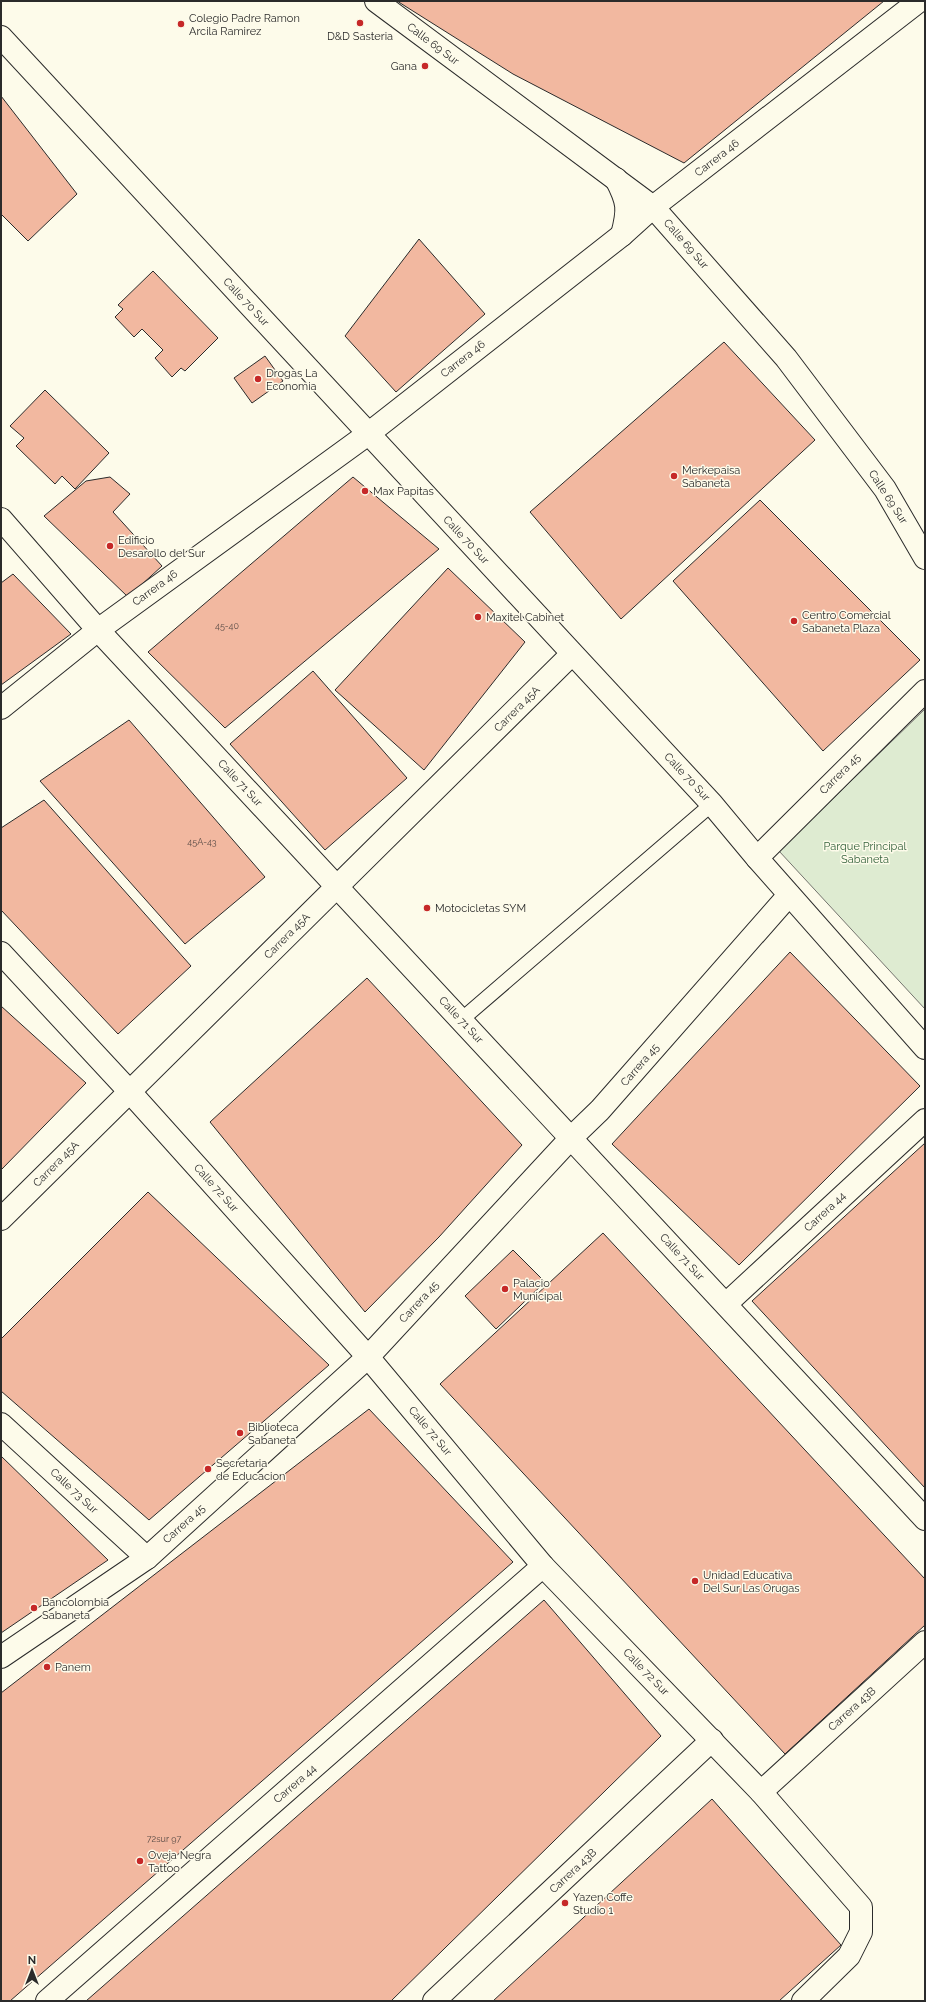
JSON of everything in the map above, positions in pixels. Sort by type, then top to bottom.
[{"type":"street","name":"Calle 69 Sur","points":[[376,1],[654,208],[786,358],[885,489],[925,558]]},
{"type":"street","name":"Carrera 46","points":[[1,708],[98,630],[368,434],[919,1]]},
{"type":"street","name":"Calle 70 Sur","points":[[1,37],[712,804],[756,858],[925,1048]]},
{"type":"street","points":[[616,179],[625,196],[627,216],[622,235]]},
{"type":"street","name":"Calle 71 Sur","points":[[1,518],[98,630],[925,1519]]},
{"type":"street","name":"Carrera 45A","points":[[1,1219],[572,654]]},
{"type":"street","name":"Carrera 45","points":[[756,858],[925,691]]},
{"type":"street","name":"Carrera 45","points":[[1,1657],[147,1558],[368,1357],[571,1138],[600,1110],[789,895]]},
{"type":"street","name":"Calle 72 Sur","points":[[1,953],[130,1092],[368,1357],[543,1566],[761,1792],[861,1907],[861,1932],[849,1956],[803,2001]]},
{"type":"street","name":"Carrera 44","points":[[726,1304],[925,1120]]},
{"type":"street","name":"Calle 73 Sur","points":[[1,1424],[147,1558]]},
{"type":"street","name":"Carrera 44","points":[[47,2001],[543,1566]]},
{"type":"street","name":"Carrera 43B","points":[[761,1792],[925,1642]]},
{"type":"street","name":"Carrera 43B","points":[[434,2001],[712,1740]]},
{"type":"lane","points":[[461,1020],[712,804]]},
{"type":"green space","name":"Parque Principal Sabaneta","points":[[925,709],[925,1009],[779,851]]},
{"type":"building","points":[[397,1],[884,1],[684,163],[513,74]]},
{"type":"building","points":[[1,96],[77,194],[28,241],[1,214]]},
{"type":"building","points":[[419,239],[485,314],[396,392],[345,336]]},
{"type":"building","points":[[153,271],[218,338],[185,371],[181,368],[172,377],[155,358],[163,350],[142,329],[134,337],[115,317],[123,309],[118,305]]},
{"type":"building","name":"Merkepaisa Sabaneta","points":[[724,342],[815,440],[621,619],[530,512]]},
{"type":"building","name":"Drogas La Economia","points":[[265,356],[283,381],[252,403],[234,378]]},
{"type":"building","points":[[45,390],[109,453],[75,489],[62,476],[55,484],[16,446],[24,438],[10,426]]},
{"type":"building","name":"Edificio Desarollo del Sur","points":[[110,477],[130,494],[113,512],[162,566],[128,597],[44,516],[86,481]]},
{"type":"building","points":[[353,477],[439,549],[225,728],[148,652]]},
{"type":"building","name":"Centro Comercial Sabaneta Plaza","points":[[760,500],[920,660],[823,751],[673,581]]},
{"type":"building","points":[[448,568],[525,642],[424,770],[335,690]]},
{"type":"building","points":[[13,574],[71,634],[1,685],[1,583]]},
{"type":"building","points":[[313,671],[407,778],[325,850],[230,744]]},
{"type":"building","points":[[129,720],[265,877],[185,944],[40,781]]},
{"type":"building","points":[[44,800],[191,966],[118,1034],[1,910],[1,828]]},
{"type":"building","points":[[790,952],[920,1086],[739,1265],[612,1144]]},
{"type":"building","points":[[367,978],[522,1145],[439,1237],[365,1312],[210,1122]]},
{"type":"building","points":[[1,1006],[86,1083],[1,1170]]},
{"type":"building","points":[[925,1143],[925,1488],[752,1301]]},
{"type":"building","points":[[148,1192],[329,1365],[149,1520],[1,1391],[1,1339]]},
{"type":"building","points":[[603,1233],[925,1579],[925,1625],[785,1754],[440,1384]]},
{"type":"building","name":"Palacio Municipal","points":[[513,1250],[545,1282],[496,1329],[465,1296]]},
{"type":"building","points":[[369,1409],[513,1562],[10,2001],[3,2001],[1,1999],[1,1693]]},
{"type":"building","points":[[1,1456],[108,1560],[1,1633]]},
{"type":"building","points":[[544,1600],[661,1736],[391,2001],[86,2001]]},
{"type":"building","points":[[712,1799],[841,1945],[779,2001],[493,2001]]},
{"type":"place","name":"D&D Sasteria","points":[[360,23]]},
{"type":"place","name":"Colegio Padre Ramon Arcila Ramirez","points":[[181,24]]},
{"type":"place","name":"Gana","points":[[425,66]]},
{"type":"place","name":"Drogas La Economia","points":[[258,379]]},
{"type":"place","name":"Merkepaisa Sabaneta","points":[[674,476]]},
{"type":"place","name":"Max Papitas","points":[[365,491]]},
{"type":"place","name":"Edificio Desarollo del Sur","points":[[110,546]]},
{"type":"place","name":"Maxitel Cabinet","points":[[478,617]]},
{"type":"place","name":"Centro Comercial Sabaneta Plaza","points":[[794,621]]},
{"type":"place","name":"Motocicletas SYM","points":[[427,908]]},
{"type":"place","name":"Palacio Municipal","points":[[505,1289]]},
{"type":"place","name":"Biblioteca Sabaneta","points":[[240,1433]]},
{"type":"place","name":"Secretaria de Educacion","points":[[208,1469]]},
{"type":"place","name":"Unidad Educativa Del Sur Las Orugas","points":[[695,1581]]},
{"type":"place","name":"Bancolombia Sabaneta","points":[[34,1608]]},
{"type":"place","name":"Panem","points":[[47,1667]]},
{"type":"place","name":"Oveja Negra Tattoo","points":[[140,1861]]},
{"type":"place","name":"Yazen Coffe Studio 1","points":[[565,1903]]}]
